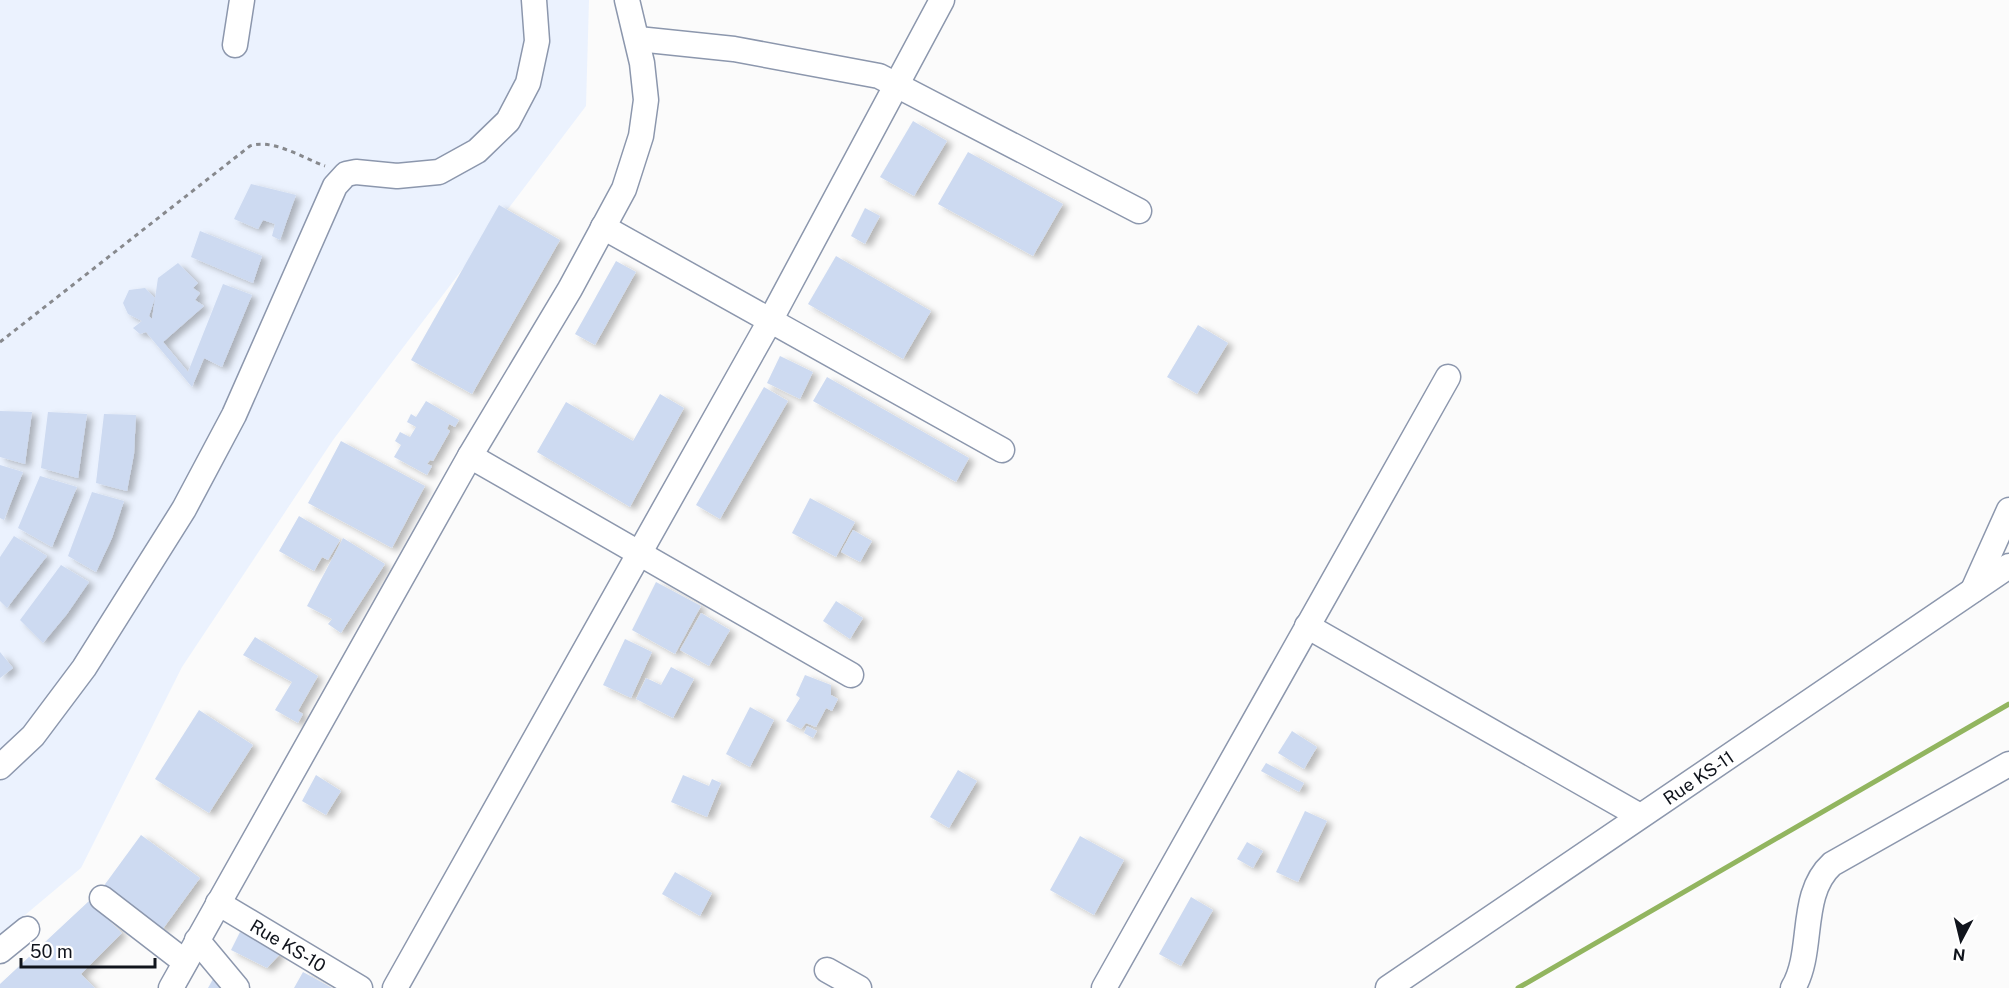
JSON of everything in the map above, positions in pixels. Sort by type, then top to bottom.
[{"type":"street","points":[[235,45],[242,0]]},
{"type":"street","points":[[0,767],[33,736],[84,668],[184,509],[234,415],[335,186],[346,174],[356,172],[397,176],[439,172],[477,152],[508,121],[528,83],[537,41],[534,0]]},
{"type":"street","points":[[171,988],[470,456],[624,189],[641,136],[645,100],[638,39],[627,0]]},
{"type":"street","points":[[395,988],[771,320],[942,0]]},
{"type":"street","points":[[638,39],[746,51],[862,71],[896,83],[1139,211]]},
{"type":"street","points":[[603,227],[1002,450]]},
{"type":"street","points":[[1104,988],[1448,376]]},
{"type":"street","points":[[470,456],[850,675]]},
{"type":"street","points":[[1972,591],[2009,510]]},
{"type":"street","name":"Rue KS-11","points":[[1388,988],[2009,566]]},
{"type":"street","points":[[1307,626],[1640,816]]},
{"type":"street","points":[[1793,988],[1802,963],[1814,893],[1824,872],[1832,864],[2009,764]]},
{"type":"street","points":[[102,898],[186,962]]},
{"type":"street","name":"Rue KS-10","points":[[218,903],[360,988]]},
{"type":"street","points":[[0,951],[27,928]]},
{"type":"street","points":[[197,940],[237,988]]},
{"type":"street","points":[[827,970],[860,988]]},
{"type":"path","points":[[0,342],[250,146],[260,142],[346,174]]},
{"type":"shaded area","points":[[0,0],[589,0],[586,106],[333,440],[182,667],[81,868],[0,936]]},
{"type":"building","points":[[913,121],[947,141],[914,196],[880,177]]},
{"type":"building","points":[[968,152],[1063,204],[1033,256],[938,204]]},
{"type":"building","points":[[251,184],[296,195],[280,240],[272,236],[275,224],[263,220],[258,229],[234,219]]},
{"type":"building","points":[[499,205],[560,240],[472,394],[411,360]]},
{"type":"building","points":[[865,208],[880,216],[865,244],[851,236]]},
{"type":"building","points":[[200,231],[262,256],[253,283],[191,257]]},
{"type":"building","points":[[836,256],[931,311],[903,359],[808,304]]},
{"type":"building","points":[[616,261],[636,272],[595,345],[575,334]]},
{"type":"building","points":[[178,263],[198,283],[193,288],[200,293],[195,300],[204,306],[163,342],[188,372],[223,284],[252,295],[222,367],[204,358],[192,387],[146,332],[140,334],[133,328],[142,321],[128,314],[123,303],[129,290],[145,288],[155,298],[149,316],[152,319],[158,278]]},
{"type":"building","points":[[1198,325],[1228,343],[1197,394],[1167,377]]},
{"type":"building","points":[[780,356],[813,372],[800,399],[767,383]]},
{"type":"building","points":[[827,377],[969,458],[956,482],[813,401]]},
{"type":"building","points":[[764,387],[788,401],[720,519],[696,505]]},
{"type":"building","points":[[660,394],[684,408],[630,507],[537,452],[566,402],[633,441]]},
{"type":"building","points":[[426,401],[459,420],[455,427],[449,424],[447,429],[450,431],[433,461],[430,460],[427,464],[432,466],[427,475],[394,457],[401,445],[395,441],[400,432],[410,437],[416,427],[407,422],[411,414],[416,417]]},
{"type":"building","points":[[0,411],[32,412],[25,464],[0,457]]},
{"type":"building","points":[[48,412],[87,414],[78,478],[41,468]]},
{"type":"building","points":[[104,414],[136,415],[134,454],[127,491],[96,483]]},
{"type":"building","points":[[341,441],[425,486],[392,548],[308,503]]},
{"type":"building","points":[[0,465],[23,472],[4,520],[0,518]]},
{"type":"building","points":[[40,476],[77,487],[52,547],[18,528]]},
{"type":"building","points":[[92,492],[124,501],[112,538],[96,572],[68,556]]},
{"type":"building","points":[[810,498],[855,522],[836,557],[792,533]]},
{"type":"building","points":[[299,516],[340,540],[328,560],[322,557],[314,571],[279,551]]},
{"type":"building","points":[[853,530],[872,541],[860,562],[841,552]]},
{"type":"building","points":[[14,536],[47,556],[7,608],[0,601],[0,557]]},
{"type":"building","points":[[343,538],[385,564],[341,633],[328,624],[332,619],[307,606]]},
{"type":"building","points":[[61,565],[89,582],[43,643],[20,620]]},
{"type":"building","points":[[656,582],[701,606],[675,654],[632,630]]},
{"type":"building","points":[[836,601],[863,618],[850,639],[823,621]]},
{"type":"building","points":[[701,613],[730,630],[709,666],[680,650]]},
{"type":"building","points":[[255,637],[318,676],[298,711],[303,714],[298,723],[275,710],[292,682],[243,655]]},
{"type":"building","points":[[625,639],[652,652],[631,698],[603,685]]},
{"type":"building","points":[[0,652],[13,668],[0,678]]},
{"type":"building","points":[[671,667],[694,679],[673,718],[636,699],[646,678],[661,685]]},
{"type":"building","points":[[805,675],[831,685],[831,695],[838,699],[832,711],[826,708],[816,727],[806,723],[801,729],[786,721],[800,698],[796,695]]},
{"type":"building","points":[[750,707],[774,720],[750,767],[726,754]]},
{"type":"building","points":[[199,710],[253,745],[209,813],[155,779]]},
{"type":"building","points":[[807,726],[817,731],[813,738],[804,733]]},
{"type":"building","points":[[1292,731],[1317,747],[1304,769],[1278,753]]},
{"type":"building","points":[[1266,763],[1304,783],[1299,792],[1261,771]]},
{"type":"building","points":[[958,770],[977,781],[949,828],[930,817]]},
{"type":"building","points":[[316,775],[341,791],[326,815],[302,801]]},
{"type":"building","points":[[683,775],[709,786],[712,779],[721,783],[707,817],[671,802]]},
{"type":"building","points":[[1305,811],[1327,821],[1298,882],[1276,872]]},
{"type":"building","points":[[141,835],[200,878],[162,930],[103,887]]},
{"type":"building","points":[[1080,836],[1124,860],[1094,915],[1050,890]]},
{"type":"building","points":[[1247,842],[1263,851],[1253,868],[1237,859]]},
{"type":"building","points":[[675,872],[712,893],[700,916],[662,894]]},
{"type":"building","points":[[1191,897],[1213,910],[1181,966],[1159,954]]},
{"type":"building","points":[[89,901],[122,933],[81,974],[95,988],[0,988],[0,984]]},
{"type":"building","points":[[240,932],[281,953],[267,968],[231,950]]},
{"type":"building","points":[[303,972],[332,988],[294,988]]},
{"type":"building","points":[[213,979],[224,984],[223,988],[208,988]]},
{"type":"waterway","points":[[1518,988],[2009,704]]}]
